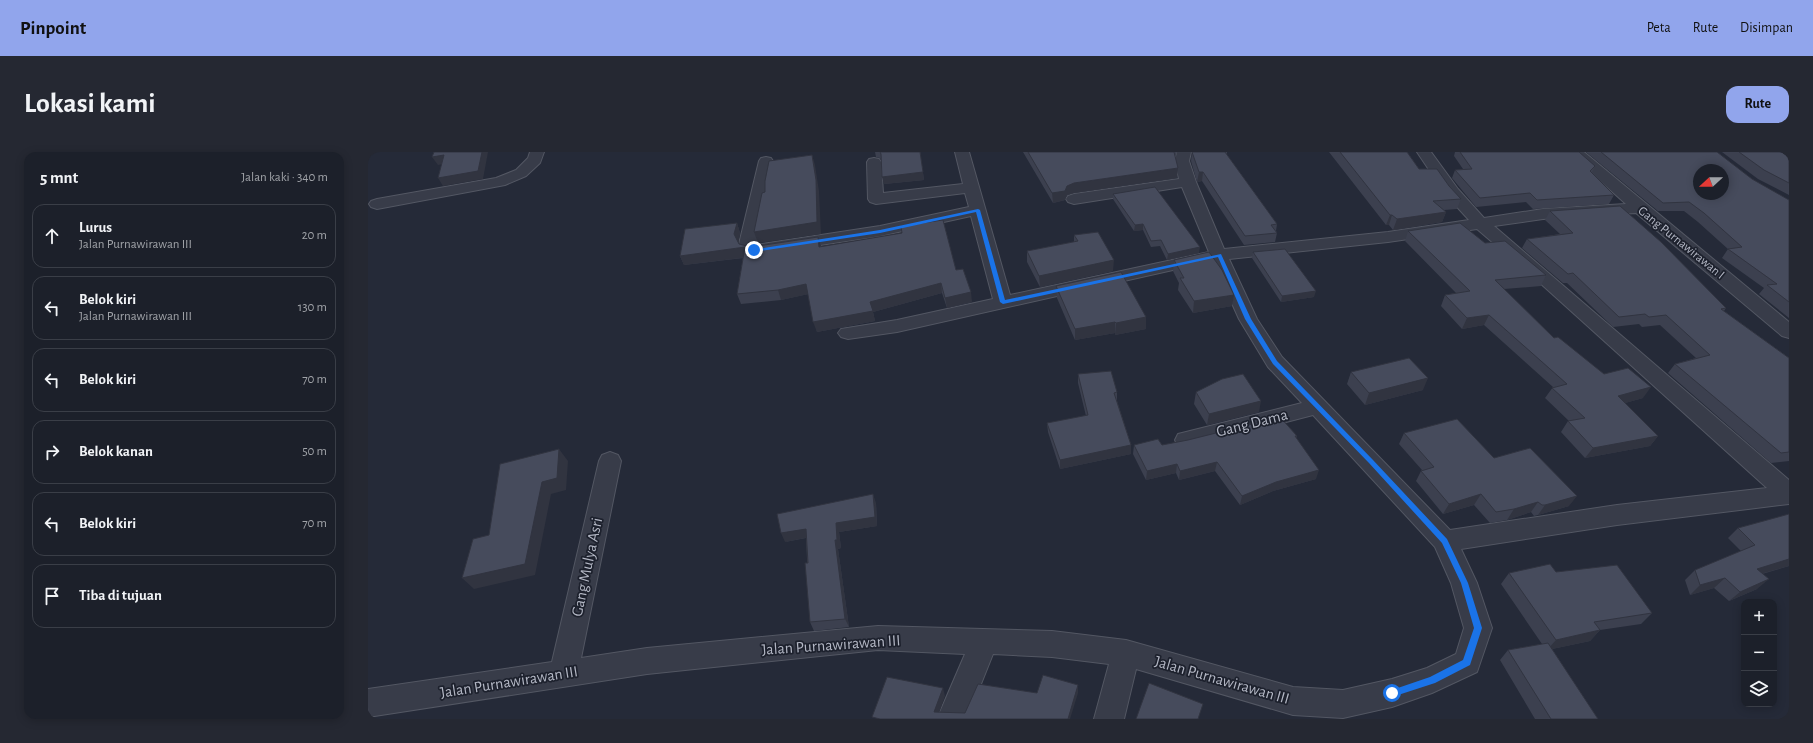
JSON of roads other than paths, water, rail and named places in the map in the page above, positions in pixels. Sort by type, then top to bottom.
[{"type":"street","points":[[377,204],[500,182],[521,173],[535,160],[537,152]]},
{"type":"street","points":[[962,152],[1003,302]]},
{"type":"street","name":"Jalan Purnawirawan III","points":[[368,703],[647,661],[878,638],[1052,644],[1126,652],[1293,701],[1343,704],[1392,693],[1432,680],[1467,663],[1478,628],[1464,583],[1444,541],[1275,362],[1248,319],[1220,255],[1212,244],[1188,182],[1182,161],[1184,152]]},
{"type":"street","points":[[1424,152],[1452,192],[1480,223],[1546,279],[1789,494]]},
{"type":"street","name":"Gang Purnawirawan I","points":[[1575,152],[1638,208],[1710,265],[1789,332]]},
{"type":"street","points":[[766,161],[747,244],[749,248],[754,250],[763,250],[971,188]]},
{"type":"street","points":[[874,162],[878,215]]},
{"type":"street","points":[[1074,199],[1188,182]]},
{"type":"street","points":[[848,333],[897,326],[1220,255],[1388,236],[1543,214],[1638,208]]},
{"type":"street","points":[[878,215],[978,210]]},
{"type":"street","name":"Gang Dama","points":[[1186,440],[1318,406]]},
{"type":"street","name":"Gang Mulya Asri","points":[[564,673],[610,461]]},
{"type":"street","points":[[1444,541],[1617,515],[1789,494]]},
{"type":"street","points":[[952,719],[984,642]]},
{"type":"street","points":[[1109,719],[1126,652]]}]
